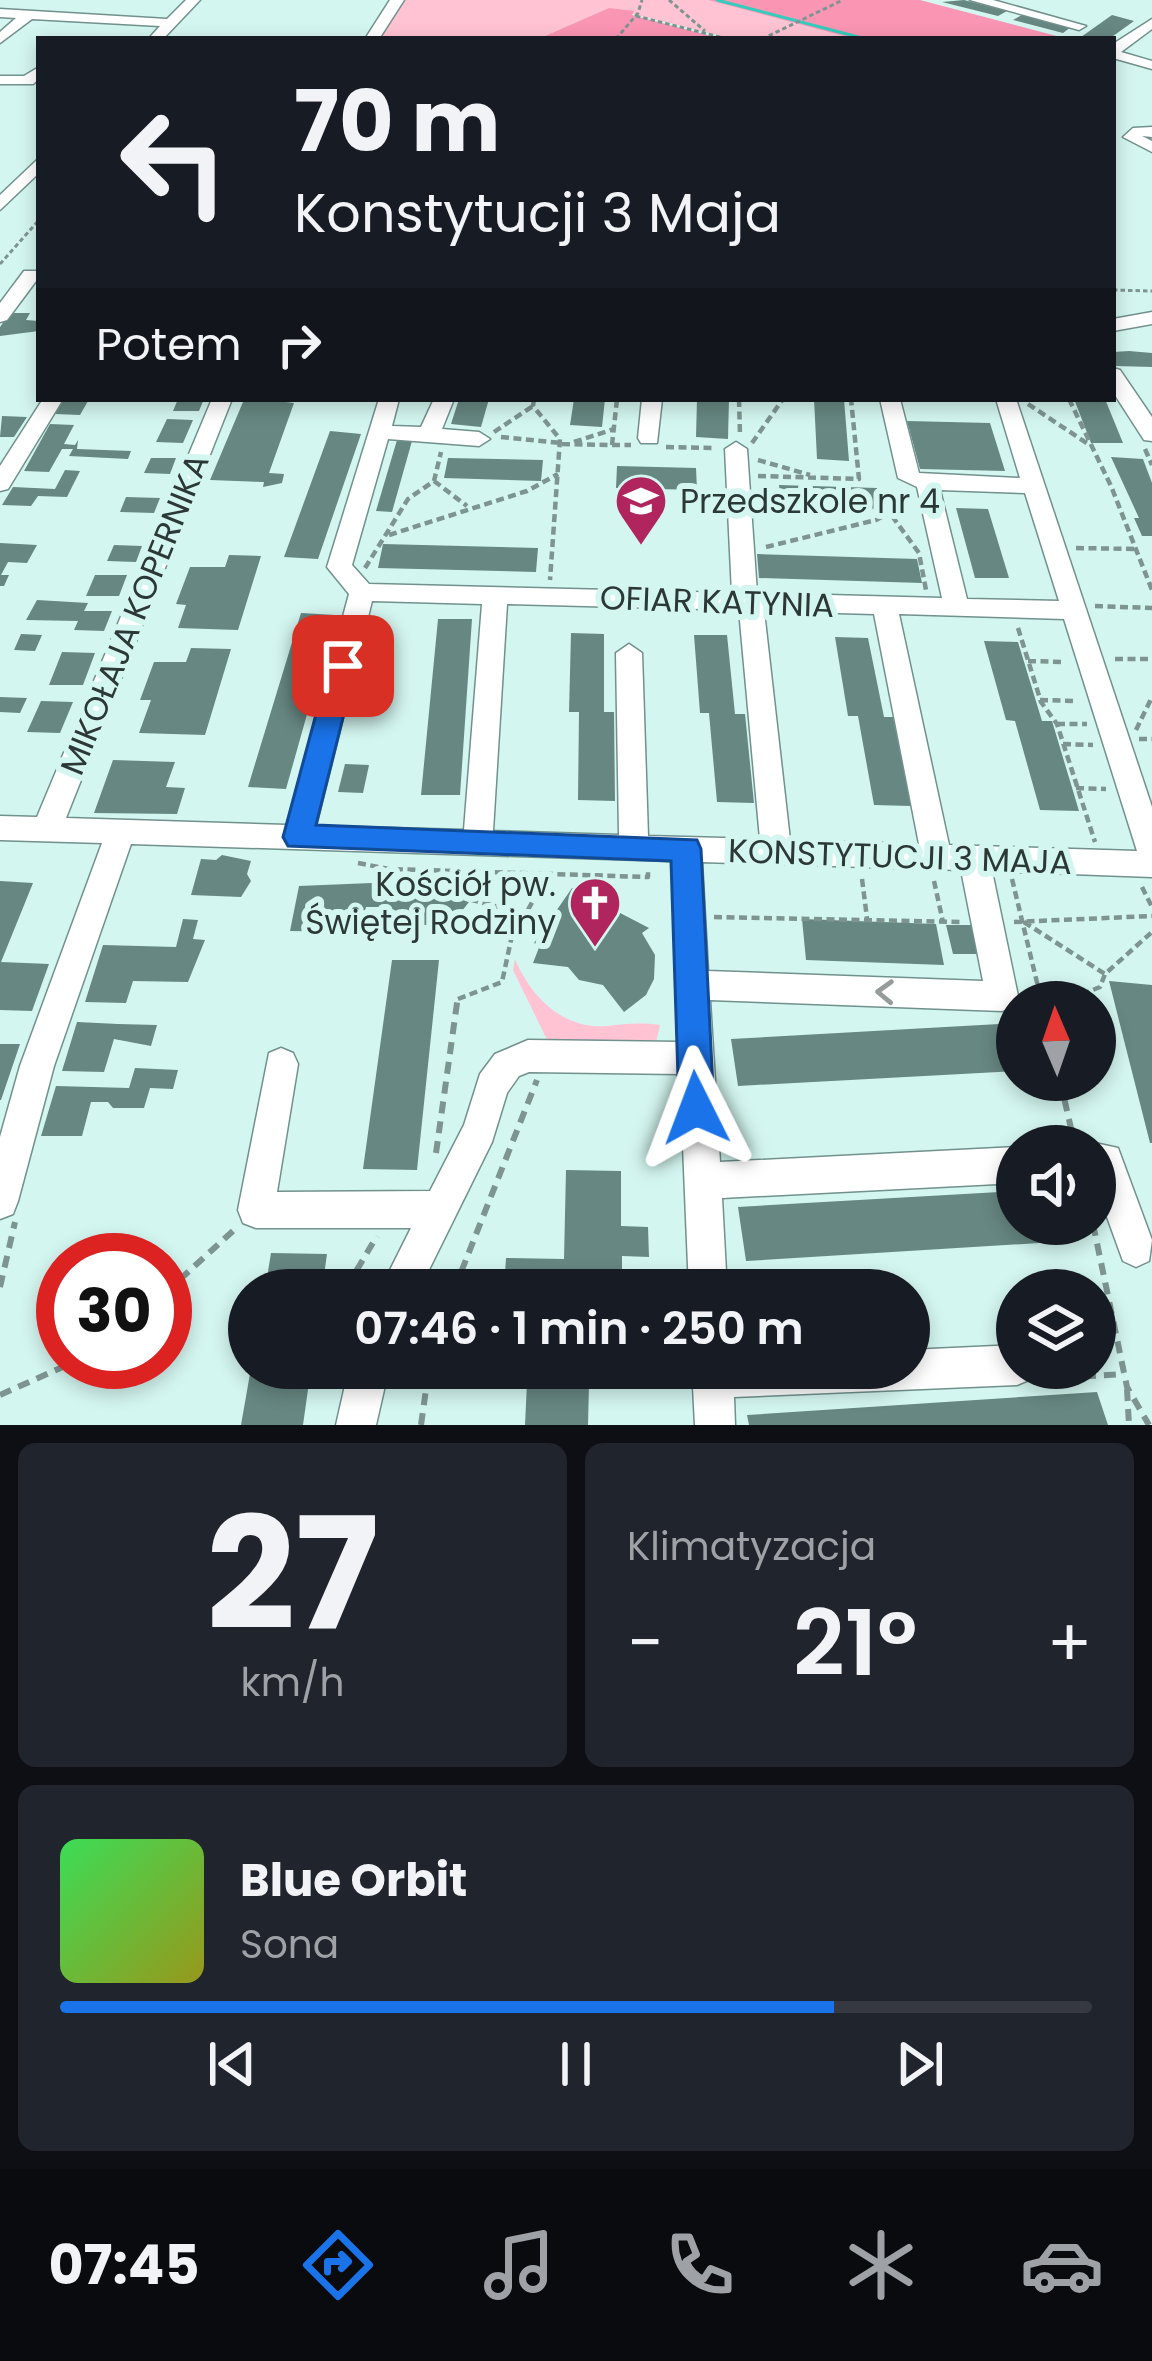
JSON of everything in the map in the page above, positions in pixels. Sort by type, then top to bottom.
[{"type":"street","points":[[158,36],[193,0]]},
{"type":"street","points":[[374,36],[397,0]]},
{"type":"street","points":[[977,0],[1079,26]]},
{"type":"street","points":[[0,13],[170,23]]},
{"type":"street","points":[[0,39],[28,15]]},
{"type":"street","points":[[76,36],[94,19]]},
{"type":"street","points":[[1116,51],[1152,23]]},
{"type":"street","points":[[1116,54],[1152,65]]},
{"type":"street","points":[[0,80],[28,81],[36,74]]},
{"type":"street","points":[[1152,132],[1139,131],[1131,137],[1152,147]]},
{"type":"street","points":[[0,205],[36,166]]},
{"type":"street","points":[[0,268],[35,276],[0,316]]},
{"type":"street","points":[[1116,324],[1152,318]]},
{"type":"street","points":[[1116,380],[1129,408],[1145,419],[1152,435]]},
{"type":"street","points":[[0,484],[50,402]]},
{"type":"street","name":"MIKOŁAJA KOPERNIKA","points":[[47,829],[221,402]]},
{"type":"street","points":[[298,837],[362,577],[339,567],[388,402]]},
{"type":"street","points":[[429,434],[443,402]]},
{"type":"street","points":[[648,443],[652,402]]},
{"type":"street","points":[[891,402],[909,478],[929,489],[1032,486]]},
{"type":"street","points":[[1007,402],[1032,486],[1078,608],[1152,852]]},
{"type":"street","points":[[378,432],[485,437]]},
{"type":"street","points":[[738,449],[741,561],[776,852]]},
{"type":"street","points":[[929,489],[957,607]]},
{"type":"street","name":"OFIAR KATYNIA","points":[[362,577],[496,595],[1078,608]]},
{"type":"street","points":[[478,841],[496,595]]},
{"type":"street","points":[[886,606],[934,865]]},
{"type":"street","points":[[629,653],[641,854]]},
{"type":"street","name":"KONSTYTUCJI 3 MAJA","points":[[0,828],[478,841],[641,854],[686,849],[776,852],[934,865],[974,860],[1143,873]]},
{"type":"street","points":[[8,1208],[37,1066],[121,831]]},
{"type":"street","points":[[686,849],[706,1269]]},
{"type":"street","points":[[692,985],[1002,996],[974,860]]},
{"type":"street","points":[[407,1269],[428,1209],[480,1130],[492,1086],[507,1065],[528,1056],[693,1058]]},
{"type":"street","points":[[281,1064],[256,1210],[428,1209]]},
{"type":"street","points":[[701,1181],[996,1166]]},
{"type":"street","points":[[1116,1190],[1136,1248]]},
{"type":"street","points":[[930,1367],[996,1366]]},
{"type":"street","points":[[356,1425],[364,1389]]},
{"type":"street","points":[[713,1389],[715,1425]]},
{"type":"path","points":[[619,36],[636,16],[642,0]]},
{"type":"path","points":[[669,0],[710,34]]},
{"type":"path","points":[[767,36],[843,0]]},
{"type":"path","points":[[636,16],[717,36]]},
{"type":"path","points":[[0,268],[36,224]]},
{"type":"path","points":[[1116,290],[1152,291]]},
{"type":"path","points":[[534,402],[561,443],[549,586]]},
{"type":"path","points":[[612,445],[617,402]]},
{"type":"path","points":[[738,449],[739,402]]},
{"type":"path","points":[[738,449],[757,440],[781,402]]},
{"type":"path","points":[[737,475],[859,478],[851,402]]},
{"type":"path","points":[[1025,402],[1088,445]]},
{"type":"path","points":[[1070,402],[1152,590]]},
{"type":"path","points":[[569,444],[614,429]]},
{"type":"path","points":[[485,437],[738,449],[757,460],[819,477]]},
{"type":"path","points":[[385,536],[527,491],[558,474]]},
{"type":"path","points":[[362,577],[408,499],[434,481],[470,508]]},
{"type":"path","points":[[741,561],[790,537],[892,516],[929,489]]},
{"type":"path","points":[[892,516],[919,554],[927,598]]},
{"type":"path","points":[[1064,548],[1136,549]]},
{"type":"path","points":[[1078,608],[1152,608]]},
{"type":"path","points":[[1015,617],[1040,700],[1057,724],[1095,843]]},
{"type":"path","points":[[1110,659],[1152,659]]},
{"type":"path","points":[[1027,661],[1076,663]]},
{"type":"path","points":[[1133,736],[1152,697]]},
{"type":"path","points":[[1040,700],[1089,704],[1095,724],[1057,724]]},
{"type":"path","points":[[1063,744],[1102,745]]},
{"type":"path","points":[[1076,788],[1116,790]]},
{"type":"path","points":[[354,862],[648,877],[641,854]]},
{"type":"path","points":[[934,865],[943,922]]},
{"type":"path","points":[[372,866],[389,878],[525,914]]},
{"type":"path","points":[[860,867],[867,919]]},
{"type":"path","points":[[1011,873],[1037,981]]},
{"type":"path","points":[[1143,873],[1152,907]]},
{"type":"path","points":[[357,1269],[383,1224],[428,1209],[458,995],[502,982],[511,940],[548,874]]},
{"type":"path","points":[[702,916],[943,922],[1152,916]]},
{"type":"path","points":[[1024,922],[1105,974]]},
{"type":"path","points":[[1102,981],[1152,932]]},
{"type":"path","points":[[462,1269],[542,1069]]},
{"type":"path","points":[[0,1287],[8,1208]]},
{"type":"path","points":[[192,1268],[256,1210]]},
{"type":"path","points":[[1116,1336],[1129,1425]]},
{"type":"path","points":[[0,1395],[36,1379]]},
{"type":"path","points":[[1127,1387],[1149,1425]]},
{"type":"path","points":[[421,1425],[426,1389]]},
{"type":"shaded area","points":[[395,0],[708,0],[844,36],[722,36],[609,8],[545,36],[370,36]]},
{"type":"shaded area","points":[[708,0],[920,0],[1057,36],[844,36]]},
{"type":"shaded area","points":[[609,8],[634,11],[632,15],[711,36],[545,36]]},
{"type":"shaded area","points":[[515,959],[529,985],[562,1016],[591,1026],[660,1025],[656,1042],[552,1050],[513,970]]},
{"type":"building","points":[[964,0],[1007,11],[998,16],[942,2]]},
{"type":"building","points":[[1022,15],[1071,27],[1063,33],[1013,20]]},
{"type":"building","points":[[1112,15],[1134,21],[1113,36],[1082,36]]},
{"type":"building","points":[[10,313],[30,313],[26,320],[36,321],[36,331],[0,336]]},
{"type":"building","points":[[1116,352],[1152,353],[1152,367],[1116,366]]},
{"type":"building","points":[[62,402],[87,402],[80,415],[55,414]]},
{"type":"building","points":[[177,402],[203,402],[199,411],[173,411]]},
{"type":"building","points":[[243,402],[294,403],[269,473],[284,474],[282,483],[263,487],[264,482],[210,480]]},
{"type":"building","points":[[458,402],[488,402],[481,427],[451,424]]},
{"type":"building","points":[[574,402],[605,402],[602,427],[570,425]]},
{"type":"building","points":[[697,402],[729,402],[728,439],[696,437]]},
{"type":"building","points":[[814,402],[844,402],[849,461],[817,459]]},
{"type":"building","points":[[1075,402],[1106,402],[1123,443],[1091,443]]},
{"type":"building","points":[[2,416],[27,417],[14,437],[0,437]]},
{"type":"building","points":[[167,419],[193,420],[183,443],[156,442]]},
{"type":"building","points":[[907,421],[990,423],[1005,471],[920,469]]},
{"type":"building","points":[[50,424],[74,425],[64,444],[75,445],[78,440],[77,449],[131,451],[128,459],[69,456],[73,449],[62,449],[49,472],[24,471]]},
{"type":"building","points":[[330,431],[361,434],[318,559],[284,557]]},
{"type":"building","points":[[397,440],[412,441],[392,512],[376,511]]},
{"type":"building","points":[[1111,457],[1143,459],[1152,483],[1152,536],[1142,536],[1134,518],[1139,518]]},
{"type":"building","points":[[151,458],[176,458],[170,474],[144,473]]},
{"type":"building","points":[[448,458],[543,460],[541,481],[444,478]]},
{"type":"building","points":[[617,466],[696,468],[697,490],[616,488]]},
{"type":"building","points":[[65,470],[80,471],[67,497],[38,496],[31,506],[2,505],[13,487],[55,489]]},
{"type":"building","points":[[779,485],[877,488],[881,509],[781,506]]},
{"type":"building","points":[[126,497],[160,498],[154,513],[120,512]]},
{"type":"building","points":[[956,508],[988,509],[1009,578],[975,578]]},
{"type":"building","points":[[0,543],[37,545],[27,563],[8,562],[1,575],[9,575],[4,586],[0,586]]},
{"type":"building","points":[[383,544],[538,548],[536,572],[378,568]]},
{"type":"building","points":[[114,545],[142,546],[136,562],[107,561]]},
{"type":"building","points":[[757,554],[917,559],[922,583],[759,578]]},
{"type":"building","points":[[229,555],[261,556],[238,630],[178,628],[186,605],[176,604],[190,567],[225,567]]},
{"type":"building","points":[[95,575],[127,575],[119,596],[86,596]]},
{"type":"building","points":[[37,600],[88,603],[84,611],[112,611],[104,631],[74,630],[78,621],[26,620]]},
{"type":"building","points":[[301,613],[335,615],[286,789],[248,787]]},
{"type":"building","points":[[438,619],[472,619],[460,795],[421,795]]},
{"type":"building","points":[[571,633],[604,634],[604,712],[614,712],[615,801],[578,800],[579,712],[569,712]]},
{"type":"building","points":[[21,634],[42,635],[35,651],[14,650]]},
{"type":"building","points":[[694,635],[727,635],[735,714],[745,714],[754,803],[717,802],[709,713],[700,713]]},
{"type":"building","points":[[835,637],[868,638],[884,717],[893,717],[911,806],[874,805],[858,716],[848,716]]},
{"type":"building","points":[[984,641],[1018,642],[1042,721],[1052,721],[1079,811],[1040,810],[1015,721],[1006,720]]},
{"type":"building","points":[[191,648],[231,649],[205,735],[139,733],[151,700],[140,700],[154,662],[186,662]]},
{"type":"building","points":[[62,652],[95,653],[83,685],[49,685]]},
{"type":"building","points":[[0,697],[27,698],[20,713],[0,712]]},
{"type":"building","points":[[41,701],[73,702],[60,733],[27,732]]},
{"type":"building","points":[[113,760],[175,762],[166,787],[185,788],[177,814],[94,813]]},
{"type":"building","points":[[345,764],[369,765],[363,793],[338,792]]},
{"type":"building","points":[[222,855],[251,861],[247,874],[251,881],[241,897],[191,895],[201,859],[216,860]]},
{"type":"building","points":[[0,881],[33,883],[1,962],[49,964],[32,1011],[0,1010]]},
{"type":"building","points":[[396,882],[469,902],[451,925],[381,925],[385,907],[366,907],[360,932],[290,931],[299,886]]},
{"type":"building","name":"Kościół pw. Świętej Rodziny","points":[[572,888],[649,928],[642,933],[655,955],[654,979],[646,995],[624,1012],[603,985],[579,980],[568,967],[533,963],[540,945],[534,943]]},
{"type":"building","points":[[183,919],[198,920],[193,939],[205,940],[188,982],[133,981],[126,1003],[85,1002],[103,945],[176,947]]},
{"type":"building","points":[[802,919],[936,924],[944,965],[806,960]]},
{"type":"building","points":[[946,925],[971,925],[978,954],[953,954]]},
{"type":"building","points":[[392,960],[439,960],[417,1170],[363,1169]]},
{"type":"building","points":[[1116,982],[1152,985],[1150,1143],[1116,1009]]},
{"type":"building","points":[[77,1022],[157,1025],[151,1046],[114,1039],[104,1072],[62,1071]]},
{"type":"building","points":[[996,1024],[996,1072],[738,1086],[731,1039]]},
{"type":"building","points":[[0,1044],[20,1044],[1,1100],[0,1100]]},
{"type":"building","points":[[135,1068],[178,1070],[173,1089],[150,1088],[144,1108],[91,1102],[82,1136],[41,1136],[56,1086],[129,1088]]},
{"type":"building","points":[[566,1170],[621,1171],[621,1226],[648,1227],[649,1257],[622,1256],[622,1269],[505,1269],[506,1258],[564,1259]]},
{"type":"building","points":[[996,1192],[996,1245],[1006,1245],[746,1261],[738,1207]]},
{"type":"building","points":[[271,1253],[327,1254],[325,1269],[268,1269]]},
{"type":"building","points":[[247,1389],[308,1389],[303,1425],[241,1425]]},
{"type":"building","points":[[527,1389],[589,1389],[588,1425],[525,1425]]},
{"type":"building","points":[[1097,1392],[1108,1425],[749,1425],[747,1415]]},
{"type":"waterway","points":[[717,0],[855,36]]},
{"type":"place","name":"Przedszkole nr 4","points":[[641,547]]},
{"type":"place","name":"Kościół pw. Świętej Rodziny","points":[[595,949]]},
{"type":"route","points":[[343,666],[298,837],[686,849],[696,1108]]}]
